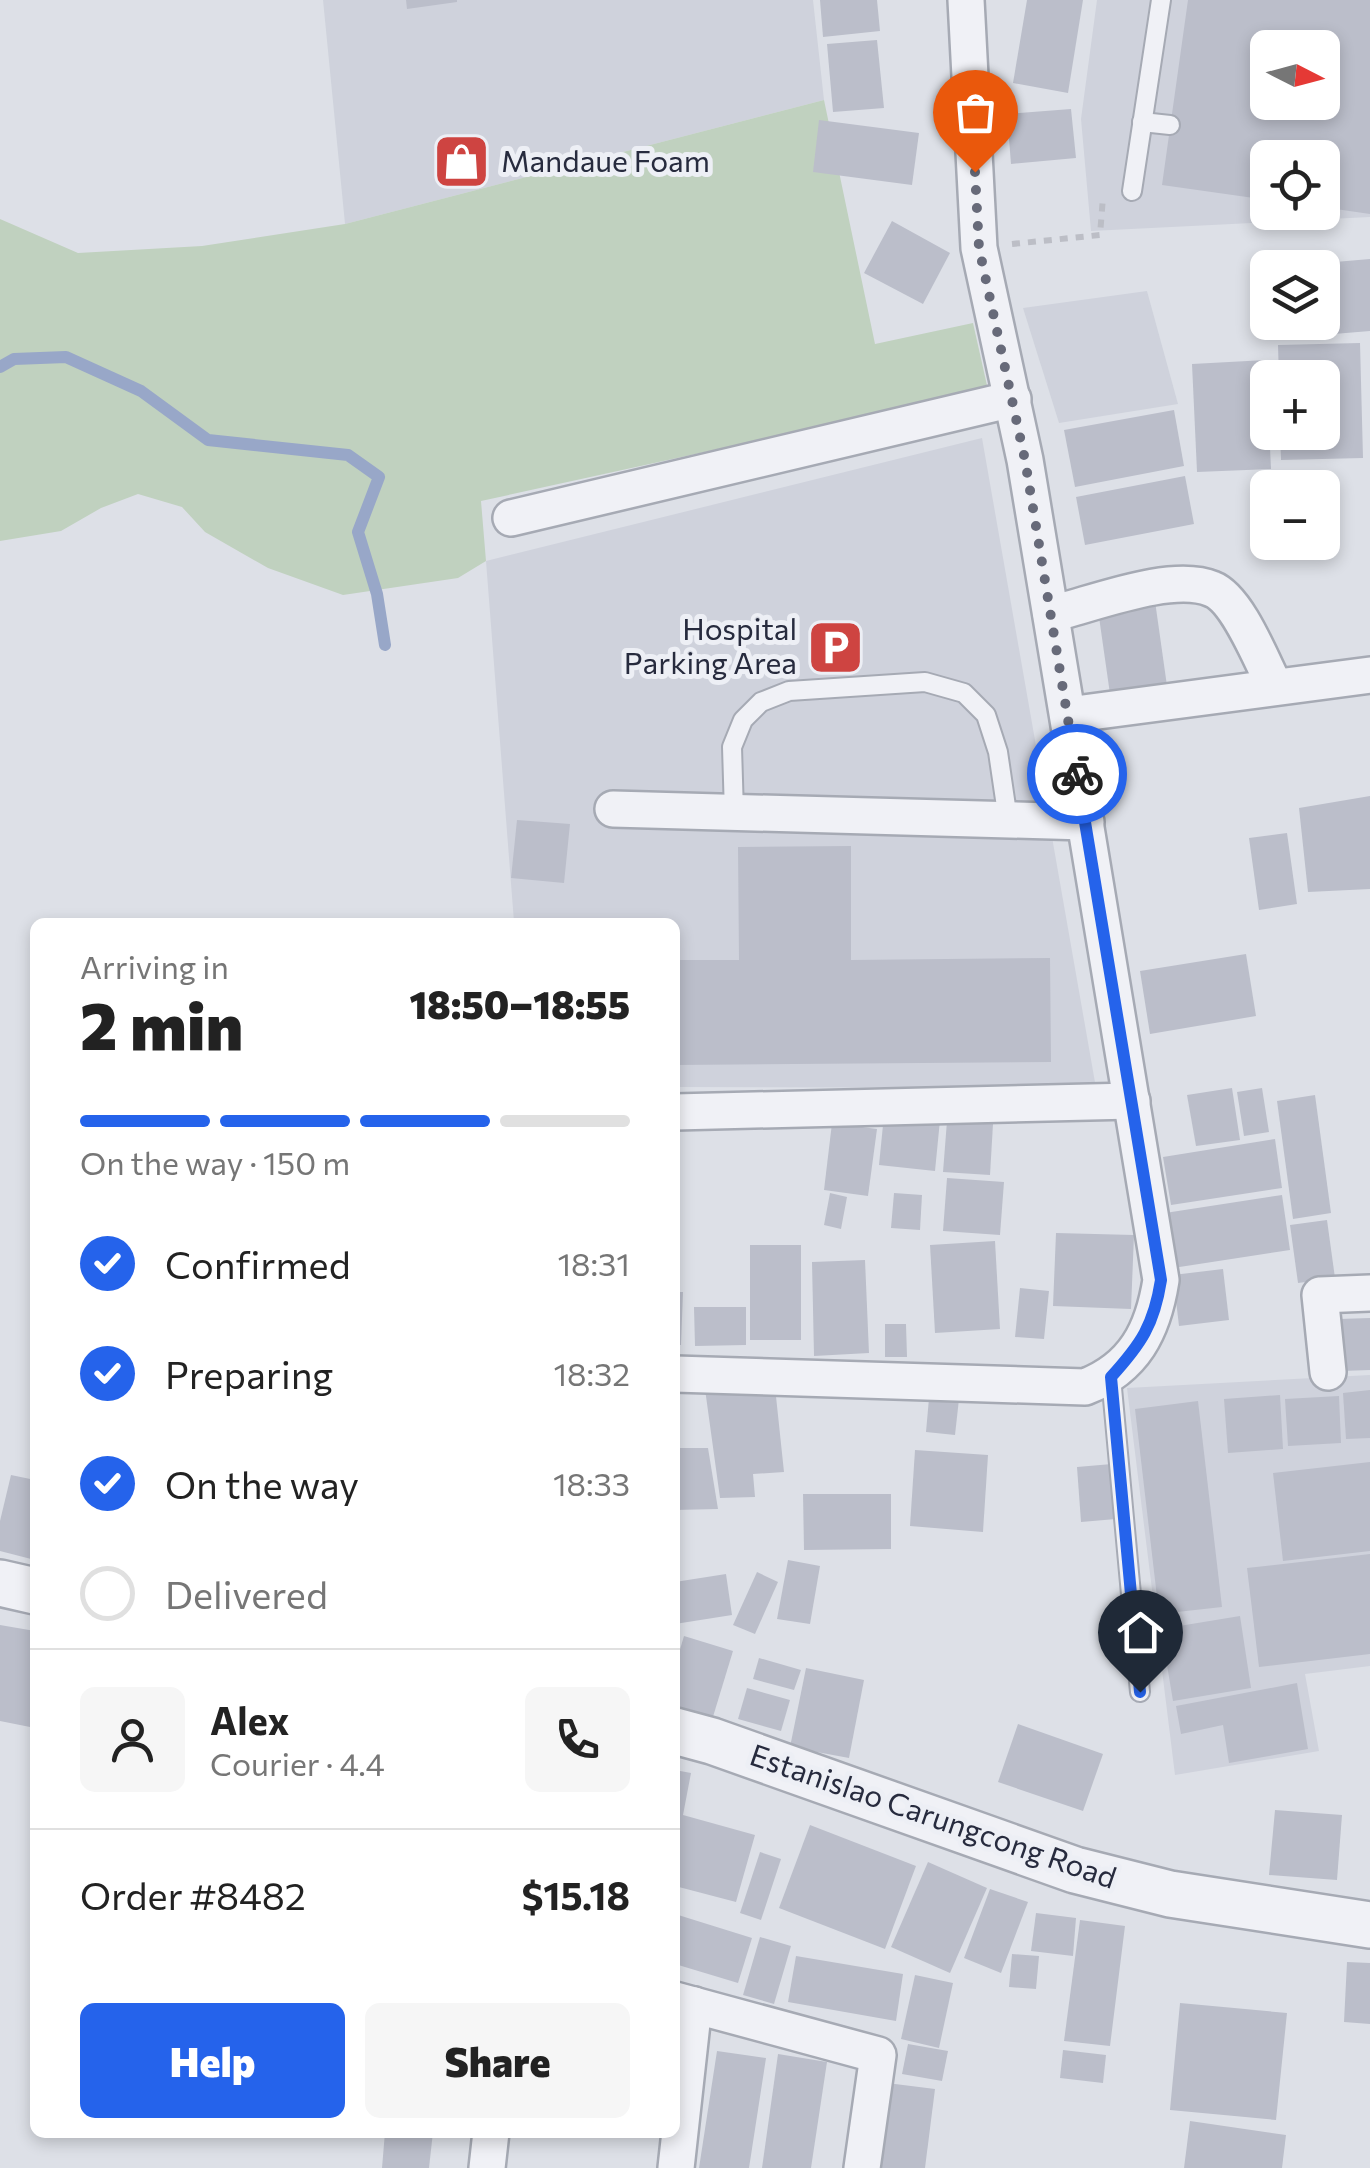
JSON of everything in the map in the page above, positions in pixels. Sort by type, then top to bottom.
[{"type":"street","points":[[680,1374],[1085,1387],[1111,1377],[1146,1336],[1157,1310],[1161,1280],[1086,822],[1013,399],[979,248],[966,0]]},
{"type":"street","points":[[511,518],[1013,399]]},
{"type":"street","points":[[1051,614],[1158,587],[1178,584],[1214,589],[1238,613],[1274,687]]},
{"type":"street","points":[[1068,715],[1370,675]]},
{"type":"street","points":[[613,809],[1086,822]]},
{"type":"street","points":[[680,1112],[1132,1101]]},
{"type":"street","points":[[1328,1372],[1320,1296],[1370,1293]]},
{"type":"street","points":[[0,1583],[30,1590]]},
{"type":"street","name":"Estanislao Carungcong Road","points":[[680,1732],[1075,1870],[1170,1894],[1370,1926]]},
{"type":"street","points":[[680,2086],[684,2003],[878,2055],[862,2168]]},
{"type":"street","points":[[487,2168],[490,2138]]},
{"type":"street","points":[[676,2168],[677,2138]]},
{"type":"lane","points":[[1132,191],[1161,0]]},
{"type":"lane","points":[[1142,122],[1170,125]]},
{"type":"lane","points":[[734,813],[732,747],[744,720],[761,702],[789,690],[925,682],[964,693],[986,715],[998,752],[1008,820]]},
{"type":"lane","points":[[1111,1377],[1140,1692]]},
{"type":"path","points":[[979,248],[1100,236],[1104,189]]},
{"type":"shaded area","name":"Mandaue Foam","points":[[323,0],[813,0],[824,100],[345,224]]},
{"type":"shaded area","points":[[1097,0],[1370,0],[1370,217],[1340,219],[1340,140],[1250,140],[1250,223],[1091,231],[1081,119]]},
{"type":"shaded area","points":[[1147,291],[1178,404],[1059,423],[1023,308]]},
{"type":"shaded area","points":[[982,438],[1096,1088],[680,1087],[680,918],[514,918],[486,561]]},
{"type":"shaded area","points":[[1370,1375],[1370,1666],[1305,1674],[1319,1751],[1175,1775],[1127,1388]]},
{"type":"green space","points":[[824,100],[875,344],[973,323],[988,390],[481,501],[486,561],[458,578],[343,595],[268,568],[205,532],[182,507],[138,494],[101,508],[61,531],[0,541],[0,219],[78,253],[202,246],[345,224]]},
{"type":"building","points":[[406,0],[457,0],[457,2],[407,9]]},
{"type":"building","points":[[820,0],[877,0],[880,31],[823,37]]},
{"type":"building","points":[[1027,0],[1083,0],[1068,93],[1013,83]]},
{"type":"building","points":[[1188,0],[1370,0],[1370,214],[1340,210],[1340,140],[1250,140],[1250,197],[1162,185]]},
{"type":"building","points":[[877,40],[884,108],[833,112],[827,44]]},
{"type":"building","points":[[1071,109],[1076,158],[1011,164],[1007,114]]},
{"type":"building","points":[[819,120],[919,133],[912,185],[813,172]]},
{"type":"building","points":[[892,221],[950,253],[923,304],[864,273]]},
{"type":"building","points":[[1370,259],[1370,331],[1340,334],[1340,262]]},
{"type":"building","points":[[1360,343],[1363,458],[1281,460],[1281,450],[1340,450],[1340,360],[1278,360],[1278,345]]},
{"type":"building","points":[[1250,361],[1250,450],[1270,450],[1271,469],[1197,472],[1192,364]]},
{"type":"building","points":[[1174,410],[1184,466],[1075,487],[1064,430]]},
{"type":"building","points":[[1185,476],[1194,524],[1085,545],[1076,497]]},
{"type":"building","points":[[1155,601],[1168,693],[1111,701],[1098,610]]},
{"type":"building","points":[[1370,796],[1370,889],[1308,892],[1299,808]]},
{"type":"building","points":[[517,820],[570,824],[564,883],[511,878]]},
{"type":"building","points":[[1287,833],[1297,904],[1259,910],[1249,838]]},
{"type":"building","points":[[851,846],[851,960],[1050,958],[1051,1062],[680,1065],[680,960],[739,960],[738,847]]},
{"type":"building","points":[[1246,954],[1256,1016],[1150,1034],[1140,971]]},
{"type":"building","points":[[1232,1088],[1240,1140],[1196,1146],[1187,1095]]},
{"type":"building","points":[[1262,1088],[1269,1132],[1244,1136],[1237,1092]]},
{"type":"building","points":[[1315,1095],[1331,1213],[1293,1219],[1277,1101]]},
{"type":"building","points":[[884,1115],[940,1120],[935,1171],[879,1165]]},
{"type":"building","points":[[947,1121],[993,1124],[990,1175],[943,1172]]},
{"type":"building","points":[[832,1123],[877,1129],[868,1196],[824,1190]]},
{"type":"building","points":[[1275,1139],[1282,1188],[1171,1205],[1163,1157]]},
{"type":"building","points":[[947,1178],[1004,1182],[1000,1235],[943,1231]]},
{"type":"building","points":[[830,1193],[847,1197],[841,1229],[824,1225]]},
{"type":"building","points":[[894,1193],[922,1195],[920,1230],[891,1228]]},
{"type":"building","points":[[1282,1195],[1290,1250],[1173,1268],[1165,1213]]},
{"type":"building","points":[[1327,1220],[1335,1278],[1298,1283],[1290,1225]]},
{"type":"building","points":[[1056,1233],[1134,1235],[1131,1309],[1053,1306]]},
{"type":"building","points":[[995,1241],[1000,1329],[935,1333],[930,1245]]},
{"type":"building","points":[[750,1245],[801,1245],[801,1340],[750,1340]]},
{"type":"building","points":[[865,1260],[869,1353],[814,1356],[812,1262]]},
{"type":"building","points":[[1223,1269],[1229,1320],[1179,1326],[1173,1275]]},
{"type":"building","points":[[1020,1288],[1049,1291],[1044,1339],[1015,1337]]},
{"type":"building","points":[[680,1292],[683,1292],[681,1345]]},
{"type":"building","points":[[694,1307],[746,1307],[746,1345],[695,1346]]},
{"type":"building","points":[[1370,1318],[1370,1370],[1341,1371],[1339,1319]]},
{"type":"building","points":[[885,1324],[906,1324],[907,1357],[885,1357]]},
{"type":"building","points":[[775,1387],[784,1472],[753,1474],[755,1497],[720,1498],[705,1389]]},
{"type":"building","points":[[930,1387],[960,1390],[955,1435],[926,1432]]},
{"type":"building","points":[[1370,1390],[1370,1438],[1346,1439],[1343,1393]]},
{"type":"building","points":[[1280,1395],[1283,1449],[1228,1453],[1224,1399]]},
{"type":"building","points":[[1339,1396],[1341,1443],[1288,1446],[1285,1399]]},
{"type":"building","points":[[1198,1401],[1222,1607],[1159,1614],[1135,1409]]},
{"type":"building","points":[[680,1448],[708,1448],[718,1509],[680,1510]]},
{"type":"building","points":[[915,1450],[988,1455],[983,1532],[910,1526]]},
{"type":"building","points":[[1370,1462],[1370,1551],[1283,1561],[1273,1473]]},
{"type":"building","points":[[1112,1464],[1116,1519],[1081,1522],[1077,1467]]},
{"type":"building","points":[[11,1475],[30,1479],[30,1559],[0,1551],[0,1521]]},
{"type":"building","points":[[803,1494],[891,1494],[891,1549],[804,1550]]},
{"type":"building","points":[[1370,1554],[1370,1654],[1259,1667],[1247,1568]]},
{"type":"building","points":[[788,1560],[820,1566],[810,1624],[777,1619]]},
{"type":"building","points":[[757,1572],[778,1582],[755,1634],[733,1625]]},
{"type":"building","points":[[726,1574],[732,1615],[680,1623],[680,1581]]},
{"type":"building","points":[[1240,1616],[1251,1688],[1173,1701],[1161,1629]]},
{"type":"building","points":[[0,1625],[30,1630],[30,1727],[0,1721]]},
{"type":"building","points":[[684,1636],[733,1651],[712,1720],[680,1710],[680,1649]]},
{"type":"building","points":[[759,1658],[801,1670],[794,1690],[753,1679]]},
{"type":"building","points":[[806,1668],[864,1680],[849,1758],[790,1747]]},
{"type":"building","points":[[1297,1683],[1308,1749],[1229,1763],[1223,1725],[1181,1734],[1176,1706]]},
{"type":"building","points":[[747,1688],[790,1700],[781,1731],[738,1719]]},
{"type":"building","points":[[1018,1724],[1103,1754],[1083,1811],[998,1782]]},
{"type":"building","points":[[680,1771],[691,1773],[683,1815],[755,1835],[736,1902],[680,1887]]},
{"type":"building","points":[[1275,1810],[1342,1815],[1337,1880],[1269,1875]]},
{"type":"building","points":[[810,1825],[916,1866],[885,1949],[779,1908]]},
{"type":"building","points":[[760,1852],[781,1859],[761,1920],[740,1913]]},
{"type":"building","points":[[928,1862],[987,1888],[950,1973],[891,1947]]},
{"type":"building","points":[[990,1889],[1028,1902],[1001,1973],[964,1958]]},
{"type":"building","points":[[1036,1913],[1076,1918],[1073,1956],[1031,1951]]},
{"type":"building","points":[[680,1916],[752,1938],[738,1983],[680,1966]]},
{"type":"building","points":[[1080,1920],[1125,1926],[1110,2046],[1064,2041]]},
{"type":"building","points":[[760,1937],[791,1946],[774,2004],[743,1995]]},
{"type":"building","points":[[1012,1954],[1039,1956],[1036,1989],[1009,1987]]},
{"type":"building","points":[[796,1956],[903,1974],[896,2021],[788,2002]]},
{"type":"building","points":[[1347,1962],[1370,1963],[1370,2024],[1344,2022]]},
{"type":"building","points":[[915,1975],[953,1983],[939,2048],[901,2039]]},
{"type":"building","points":[[1180,2003],[1287,2013],[1276,2120],[1170,2110]]},
{"type":"building","points":[[908,2044],[948,2051],[942,2081],[902,2074]]},
{"type":"building","points":[[1063,2050],[1106,2055],[1103,2083],[1060,2078]]},
{"type":"building","points":[[717,2051],[766,2058],[749,2168],[699,2168]]},
{"type":"building","points":[[778,2054],[827,2062],[811,2168],[762,2168]]},
{"type":"building","points":[[887,2083],[935,2089],[925,2168],[876,2168]]},
{"type":"building","points":[[1190,2121],[1286,2135],[1282,2168],[1184,2168]]},
{"type":"building","points":[[384,2138],[432,2138],[429,2168],[382,2168]]},
{"type":"waterway","points":[[0,367],[14,359],[66,357],[141,391],[208,440],[348,455],[379,477],[358,532],[377,594],[385,645]]},
{"type":"way so far","points":[[975,172],[979,248],[1025,460],[1077,774]]},
{"type":"place","name":"Mandaue Foam","points":[[462,162]]},
{"type":"place","name":"Hospital Parking Area","points":[[836,647]]},
{"type":"route","points":[[1077,774],[1161,1280],[1157,1310],[1146,1336],[1111,1377],[1140,1692]]}]
